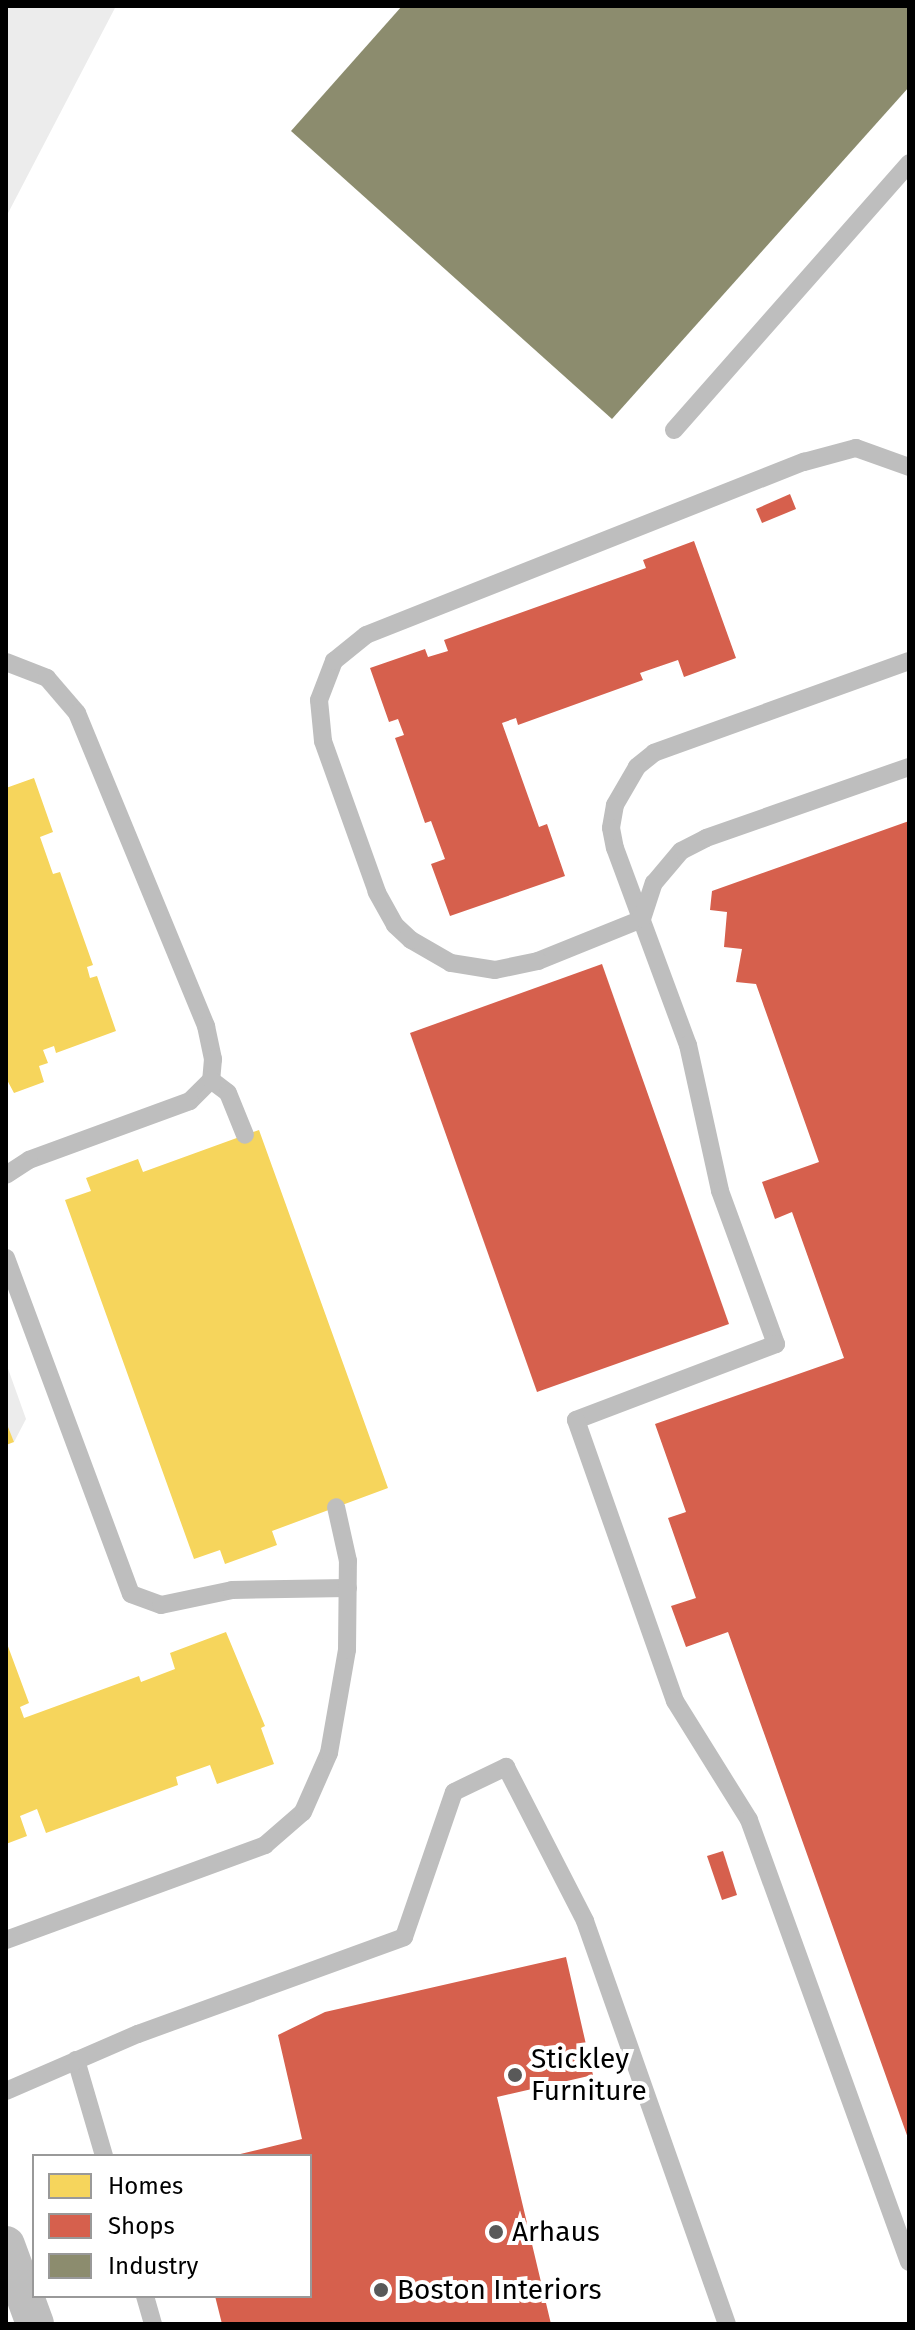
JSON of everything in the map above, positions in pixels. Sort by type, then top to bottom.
[{"type":"street","points":[[6,2245],[35,2324]]},
{"type":"lane","points":[[674,430],[909,163]]},
{"type":"lane","points":[[909,467],[856,448],[817,457],[366,635],[334,661],[319,700],[323,741],[377,892],[395,925],[411,940],[451,963],[495,970],[538,961],[642,919],[654,883],[681,851],[706,838],[909,767]]},
{"type":"lane","points":[[909,661],[674,745],[637,767],[615,805],[611,828],[688,1045],[720,1191],[776,1344],[576,1420],[675,1701],[749,1820],[909,2262]]},
{"type":"lane","points":[[6,662],[36,671],[60,689],[85,730],[206,1026],[211,1080],[228,1093],[245,1135]]},
{"type":"lane","points":[[6,1175],[29,1160],[190,1101],[211,1080]]},
{"type":"lane","points":[[6,1258],[131,1594],[161,1605],[232,1590],[348,1588]]},
{"type":"lane","points":[[6,1940],[265,1845],[287,1831],[317,1786],[334,1734],[347,1650],[346,1539],[336,1507]]},
{"type":"lane","points":[[6,2091],[76,2060],[404,1937],[454,1792],[506,1767],[585,1921],[727,2324]]},
{"type":"lane","points":[[76,2060],[103,2154]]},
{"type":"lane","points":[[146,2298],[153,2324]]},
{"type":"shaded area","points":[[6,6],[116,6],[6,217]]},
{"type":"shaded area","points":[[6,1363],[26,1419],[14,1442],[6,1426]]},
{"type":"building: Homes","points":[[34,778],[53,832],[40,837],[53,874],[60,872],[93,965],[87,967],[90,978],[97,976],[116,1031],[56,1053],[54,1046],[43,1050],[48,1063],[39,1066],[44,1082],[14,1093],[6,1078],[6,788]]},
{"type":"building: Homes","points":[[259,1130],[388,1488],[272,1531],[277,1545],[225,1564],[220,1550],[194,1559],[65,1200],[91,1191],[86,1178],[138,1159],[143,1172]]},
{"type":"building: Homes","points":[[6,1422],[14,1442],[6,1445]]},
{"type":"building: Homes","points":[[226,1632],[265,1726],[261,1728],[274,1764],[217,1784],[210,1765],[176,1777],[178,1785],[46,1833],[37,1809],[20,1816],[27,1836],[6,1844],[6,1641],[29,1703],[20,1707],[24,1718],[139,1676],[141,1682],[175,1669],[170,1653]]},
{"type":"building: Shops","points":[[790,494],[796,509],[762,523],[756,509]]},
{"type":"building: Shops","points":[[694,541],[736,658],[684,677],[678,660],[640,673],[643,680],[518,725],[516,718],[502,723],[539,827],[547,824],[565,876],[450,916],[431,864],[445,859],[431,821],[425,823],[395,738],[404,735],[398,719],[389,722],[370,668],[425,649],[428,657],[448,651],[444,640],[646,568],[643,560]]},
{"type":"building: Shops","points":[[909,821],[909,2141],[728,1632],[686,1647],[671,1606],[696,1598],[668,1518],[686,1512],[655,1424],[844,1358],[792,1212],[775,1219],[762,1182],[819,1162],[756,984],[736,982],[742,949],[724,947],[727,912],[710,910],[712,891]]},
{"type":"building: Shops","points":[[602,964],[729,1324],[537,1392],[410,1033]]},
{"type":"building: Shops","points":[[723,1851],[737,1895],[722,1900],[707,1856]]},
{"type":"building: Shops","points":[[566,1957],[593,2075],[497,2097],[551,2324],[222,2324],[216,2298],[312,2298],[312,2154],[240,2154],[302,2139],[278,2035],[325,2012]]},
{"type":"building: Industry","points":[[402,6],[909,6],[909,87],[612,419],[291,131]]},
{"type":"place","name":"Stickley Furniture","points":[[515,2075]]},
{"type":"place","name":"Arhaus","points":[[496,2232]]},
{"type":"place","name":"Boston Interiors","points":[[381,2290]]}]
